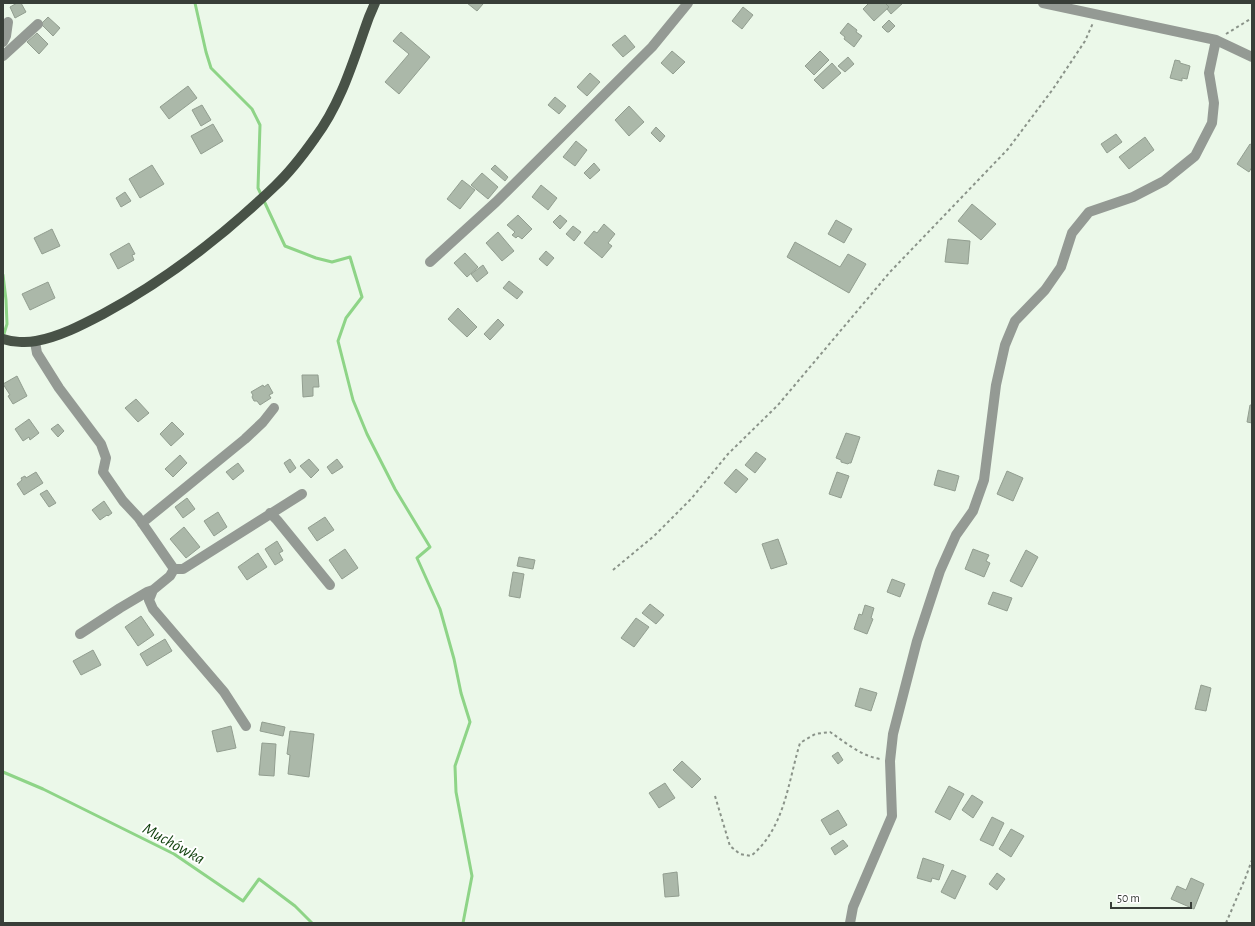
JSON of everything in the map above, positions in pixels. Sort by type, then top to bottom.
[{"type":"main road","points":[[5,339],[35,342],[81,325],[123,303],[174,270],[219,237],[257,203],[295,164],[316,137],[337,103],[375,3]]},
{"type":"street","points":[[430,262],[496,202],[652,47],[688,3]]},
{"type":"street","points":[[1043,3],[1216,40],[1252,56]]},
{"type":"street","points":[[3,42],[6,36],[8,22]]},
{"type":"street","points":[[3,56],[38,24]]},
{"type":"street","points":[[850,923],[853,907],[892,816],[890,761],[893,734],[918,641],[940,571],[956,535],[974,511],[984,480],[996,385],[1005,345],[1015,321],[1045,290],[1061,267],[1072,233],[1089,212],[1133,197],[1164,181],[1195,156],[1212,123],[1214,103],[1209,73],[1216,40]]},
{"type":"street","points":[[35,342],[37,353],[59,388],[102,444],[106,458],[103,472],[123,501],[142,522],[174,569]]},
{"type":"street","points":[[142,522],[245,439],[263,422],[274,408]]},
{"type":"street","points":[[174,569],[183,569],[302,494]]},
{"type":"street","points":[[270,513],[278,520],[330,585]]},
{"type":"street","points":[[80,634],[120,608],[153,590],[170,576],[174,569]]},
{"type":"street","points":[[153,590],[149,600],[153,609],[224,692],[246,726]]},
{"type":"path","points":[[613,570],[654,536],[691,498],[728,454],[778,405],[890,272],[1008,149],[1053,89],[1086,41],[1096,14]]},
{"type":"path","points":[[1216,40],[1252,18]]},
{"type":"path","points":[[715,796],[730,846],[740,854],[752,856],[762,847],[781,816],[800,743],[815,734],[830,732],[871,758],[890,761]]},
{"type":"path","points":[[1226,923],[1246,879],[1252,860]]},
{"type":"building","points":[[17,3],[21,3],[26,12],[15,18],[10,7]]},
{"type":"building","points":[[467,3],[482,3],[483,4],[477,11]]},
{"type":"building","points":[[869,3],[885,3],[889,7],[874,21],[863,9]]},
{"type":"building","points":[[903,3],[891,14],[887,9],[889,7],[886,4]]},
{"type":"building","points":[[743,7],[753,15],[742,29],[732,21]]},
{"type":"building","points":[[48,17],[60,28],[53,36],[41,24]]},
{"type":"building","points":[[889,20],[895,26],[887,32],[882,27]]},
{"type":"building","points":[[848,23],[862,36],[854,47],[844,39],[845,37],[840,33]]},
{"type":"building","points":[[401,32],[430,57],[399,94],[385,82],[409,54],[393,41]]},
{"type":"building","points":[[37,33],[48,44],[39,54],[27,42]]},
{"type":"building","points":[[625,35],[635,47],[623,57],[612,45]]},
{"type":"building","points":[[672,51],[685,62],[673,74],[661,63]]},
{"type":"building","points":[[820,51],[829,60],[814,75],[805,66]]},
{"type":"building","points":[[848,57],[854,64],[845,72],[838,66]]},
{"type":"building","points":[[1175,60],[1190,66],[1187,79],[1182,78],[1182,81],[1170,78]]},
{"type":"building","points":[[832,63],[841,73],[823,89],[814,80]]},
{"type":"building","points":[[590,73],[600,82],[587,96],[577,87]]},
{"type":"building","points":[[188,86],[197,98],[169,119],[160,107]]},
{"type":"building","points":[[555,97],[566,106],[559,114],[548,105]]},
{"type":"building","points":[[202,105],[211,120],[201,126],[192,110]]},
{"type":"building","points":[[629,106],[644,122],[629,136],[615,120]]},
{"type":"building","points":[[213,124],[223,141],[201,154],[191,136]]},
{"type":"building","points":[[656,127],[665,136],[660,142],[651,133]]},
{"type":"building","points":[[1116,134],[1122,142],[1107,153],[1101,144]]},
{"type":"building","points":[[1145,137],[1154,150],[1129,169],[1119,157]]},
{"type":"building","points":[[576,141],[587,150],[575,166],[563,157]]},
{"type":"building","points":[[1250,144],[1252,145],[1252,167],[1249,172],[1237,164]]},
{"type":"building","points":[[594,163],[600,170],[590,179],[584,173]]},
{"type":"building","points":[[152,165],[164,184],[140,198],[129,179]]},
{"type":"building","points":[[495,165],[508,177],[505,181],[491,169]]},
{"type":"building","points":[[482,173],[498,187],[488,199],[471,185]]},
{"type":"building","points":[[462,180],[475,190],[460,209],[447,199]]},
{"type":"building","points":[[541,185],[557,198],[548,210],[532,197]]},
{"type":"building","points":[[125,192],[131,201],[121,207],[116,198]]},
{"type":"building","points":[[972,204],[996,224],[981,240],[958,221]]},
{"type":"building","points":[[518,215],[532,229],[522,239],[518,236],[516,238],[512,235],[515,232],[507,225]]},
{"type":"building","points":[[560,215],[567,221],[560,229],[553,222]]},
{"type":"building","points":[[836,220],[852,229],[844,243],[828,234]]},
{"type":"building","points":[[604,224],[615,234],[608,243],[612,246],[602,258],[584,243],[594,231],[597,233]]},
{"type":"building","points":[[573,226],[581,232],[574,241],[566,234]]},
{"type":"building","points":[[52,229],[60,246],[42,254],[34,238]]},
{"type":"building","points":[[498,232],[514,251],[502,261],[486,243]]},
{"type":"building","points":[[948,239],[970,241],[968,264],[945,262]]},
{"type":"building","points":[[795,242],[840,267],[848,254],[866,264],[849,293],[787,257]]},
{"type":"building","points":[[129,243],[135,254],[132,255],[134,260],[118,269],[110,254]]},
{"type":"building","points":[[546,251],[554,258],[547,266],[539,259]]},
{"type":"building","points":[[465,253],[478,267],[467,277],[454,263]]},
{"type":"building","points":[[483,265],[488,273],[477,282],[471,274]]},
{"type":"building","points":[[509,281],[523,292],[517,299],[503,288]]},
{"type":"building","points":[[48,282],[55,298],[30,310],[22,294]]},
{"type":"building","points":[[458,308],[477,327],[467,337],[448,319]]},
{"type":"building","points":[[498,319],[504,325],[490,340],[484,334]]},
{"type":"building","points":[[302,375],[318,375],[319,387],[313,387],[313,396],[303,397]]},
{"type":"building","points":[[17,376],[27,396],[13,404],[8,396],[10,395],[3,384]]},
{"type":"building","points":[[268,384],[273,393],[269,395],[271,398],[260,405],[257,401],[254,401],[251,392],[263,385],[264,387]]},
{"type":"building","points":[[136,399],[149,413],[138,422],[125,408]]},
{"type":"building","points":[[1250,405],[1252,405],[1252,423],[1247,422]]},
{"type":"building","points":[[29,419],[39,433],[30,440],[29,437],[23,441],[15,429]]},
{"type":"building","points":[[172,422],[184,434],[171,446],[160,434]]},
{"type":"building","points":[[58,424],[64,431],[58,437],[51,429]]},
{"type":"building","points":[[846,433],[860,437],[851,463],[848,464],[841,462],[841,460],[836,458]]},
{"type":"building","points":[[756,452],[766,459],[755,473],[745,465]]},
{"type":"building","points":[[180,455],[187,463],[173,477],[165,469]]},
{"type":"building","points":[[290,459],[296,468],[290,473],[284,463]]},
{"type":"building","points":[[309,459],[319,470],[311,478],[300,466]]},
{"type":"building","points":[[337,459],[343,467],[332,474],[327,467]]},
{"type":"building","points":[[238,463],[244,471],[233,480],[226,472]]},
{"type":"building","points":[[736,469],[748,479],[736,493],[724,483]]},
{"type":"building","points":[[938,470],[959,476],[955,491],[934,485]]},
{"type":"building","points":[[1007,471],[1023,478],[1013,501],[997,494]]},
{"type":"building","points":[[36,472],[43,483],[24,495],[17,484],[22,480],[21,478],[25,476],[26,478]]},
{"type":"building","points":[[837,472],[849,476],[841,498],[829,494]]},
{"type":"building","points":[[47,490],[56,503],[49,507],[40,494]]},
{"type":"building","points":[[187,498],[195,509],[183,518],[175,507]]},
{"type":"building","points":[[104,501],[112,513],[100,520],[92,510]]},
{"type":"building","points":[[218,512],[227,527],[214,536],[204,521]]},
{"type":"building","points":[[325,517],[334,530],[317,541],[308,528]]},
{"type":"building","points":[[184,527],[200,547],[186,558],[170,539]]},
{"type":"building","points":[[778,539],[787,564],[771,569],[762,544]]},
{"type":"building","points":[[277,541],[283,551],[279,553],[283,560],[275,565],[265,549]]},
{"type":"building","points":[[345,549],[358,568],[342,579],[329,560]]},
{"type":"building","points":[[973,549],[989,555],[986,561],[990,563],[984,577],[965,569]]},
{"type":"building","points":[[1026,550],[1038,557],[1022,587],[1010,581]]},
{"type":"building","points":[[258,553],[267,567],[247,580],[238,567]]},
{"type":"building","points":[[519,557],[535,560],[533,569],[517,566]]},
{"type":"building","points":[[513,572],[524,574],[520,598],[509,596]]},
{"type":"building","points":[[892,579],[905,584],[900,597],[887,592]]},
{"type":"building","points":[[993,592],[1012,598],[1007,611],[988,604]]},
{"type":"building","points":[[650,604],[664,615],[656,624],[642,613]]},
{"type":"building","points":[[865,605],[874,608],[871,618],[873,619],[867,634],[854,629],[859,614],[862,615]]},
{"type":"building","points":[[141,616],[154,635],[138,646],[125,627]]},
{"type":"building","points":[[636,618],[649,627],[634,647],[621,638]]},
{"type":"building","points":[[165,639],[172,651],[147,666],[140,654]]},
{"type":"building","points":[[93,650],[101,665],[81,675],[73,661]]},
{"type":"building","points":[[1201,685],[1211,688],[1206,711],[1195,709]]},
{"type":"building","points":[[860,688],[877,693],[871,711],[855,706]]},
{"type":"building","points":[[262,722],[285,727],[283,736],[260,731]]},
{"type":"building","points":[[231,726],[236,748],[217,752],[212,731]]},
{"type":"building","points":[[290,731],[314,734],[309,777],[288,774],[290,755],[287,754]]},
{"type":"building","points":[[262,743],[276,744],[274,776],[259,775]]},
{"type":"building","points":[[838,752],[843,760],[838,764],[832,756]]},
{"type":"building","points":[[682,761],[701,779],[692,788],[673,770]]},
{"type":"building","points":[[665,783],[675,798],[659,808],[649,793]]},
{"type":"building","points":[[949,786],[964,794],[950,820],[935,812]]},
{"type":"building","points":[[972,795],[983,802],[973,818],[962,810]]},
{"type":"building","points":[[838,810],[847,825],[830,835],[821,820]]},
{"type":"building","points":[[992,817],[1004,823],[993,846],[980,840]]},
{"type":"building","points":[[1011,829],[1024,836],[1011,857],[999,849]]},
{"type":"building","points":[[843,840],[848,846],[835,855],[831,848]]},
{"type":"building","points":[[923,858],[944,865],[939,880],[932,878],[931,882],[917,878]]},
{"type":"building","points":[[952,870],[966,876],[955,899],[941,892]]},
{"type":"building","points":[[677,872],[679,896],[665,897],[663,874]]},
{"type":"building","points":[[997,873],[1005,879],[997,890],[989,884]]},
{"type":"building","points":[[1191,878],[1204,884],[1194,909],[1171,899],[1177,886],[1186,890]]},
{"type":"waterway","points":[[195,3],[211,68],[252,109],[260,125],[258,188],[285,246],[316,258],[332,262],[350,257],[362,297],[346,318],[338,341],[353,400],[367,434],[395,489],[430,547],[417,558],[440,609],[454,659],[461,693],[470,722],[455,766],[456,792],[472,876],[463,923]]},
{"type":"waterway","name":"Muchówka","points":[[3,275],[7,324],[3,337]]},
{"type":"waterway","name":"Muchówka","points":[[3,772],[43,789],[174,854],[243,901],[259,879],[295,906],[312,923]]}]
